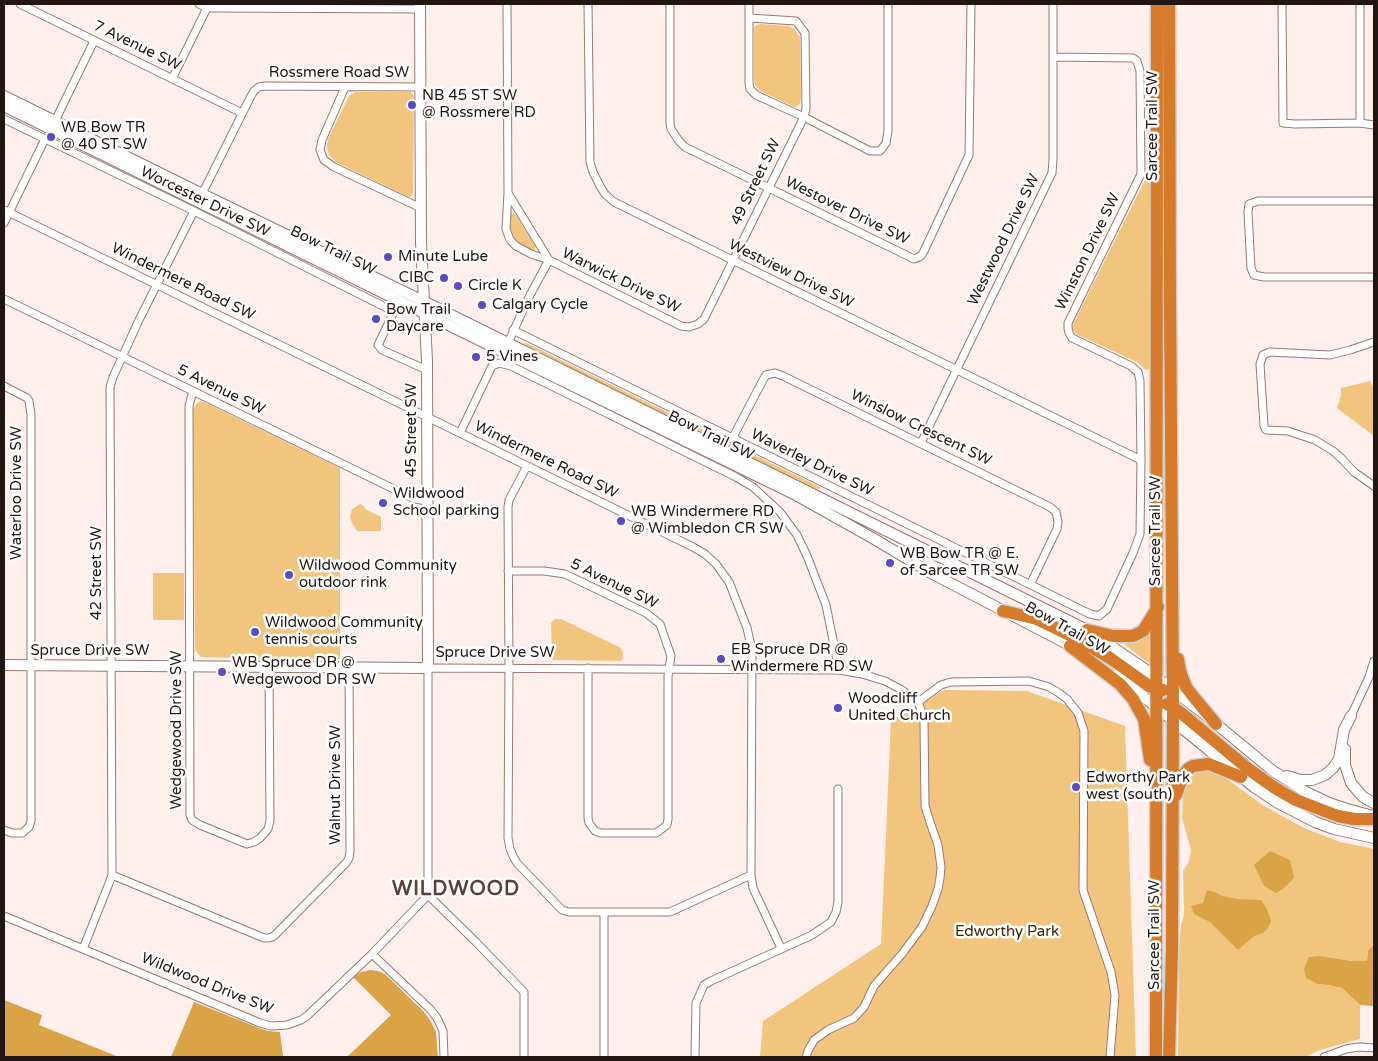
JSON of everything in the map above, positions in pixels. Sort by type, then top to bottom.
[{"type":"highway","name":"Sarcee Trail SW","points":[[1156,1057],[1158,707],[1157,4]]},
{"type":"highway","name":"Sarcee Trail SW","points":[[1169,4],[1173,627],[1172,949],[1169,1057]]},
{"type":"highway","points":[[1087,630],[1113,636],[1133,636],[1143,631],[1158,607]]},
{"type":"highway","points":[[1003,611],[1037,620],[1078,639],[1110,658],[1149,686],[1157,684],[1162,690],[1173,689]]},
{"type":"highway","points":[[1173,627],[1180,671],[1186,687],[1216,724]]},
{"type":"highway","points":[[1070,646],[1120,684],[1136,703],[1147,732],[1152,779],[1157,802]]},
{"type":"highway","points":[[1158,707],[1161,704],[1173,707],[1247,768],[1296,800],[1338,816],[1354,819],[1374,817]]},
{"type":"highway","points":[[1172,805],[1183,775],[1193,766],[1209,764],[1241,777]]},
{"type":"main road","name":"45 Street SW","points":[[420,6],[421,208],[427,370],[428,668]]},
{"type":"main road","name":"Bow Trail SW","points":[[4,96],[1087,630],[1149,672],[1157,684]]},
{"type":"main road","name":"Bow Trail SW","points":[[4,106],[770,481],[932,573],[1102,664],[1158,707],[1172,721],[1241,777],[1278,803],[1315,822],[1334,829],[1374,838]]},
{"type":"main road","points":[[876,540],[877,532],[885,530]]},
{"type":"main road","name":"Spruce Drive SW","points":[[4,665],[428,668]]},
{"type":"main road","points":[[1173,689],[1273,771],[1306,792],[1329,803],[1374,817]]},
{"type":"main road","points":[[1273,771],[1301,780],[1316,779],[1325,775],[1339,759],[1344,730],[1351,716]]},
{"type":"main road","points":[[1351,716],[1345,747],[1345,765],[1355,789],[1363,797],[1374,803]]},
{"type":"street","name":"7 Avenue SW","points":[[20,4],[242,113]]},
{"type":"street","points":[[199,4],[207,8],[420,6]]},
{"type":"street","name":"Warwick Drive SW","points":[[507,4],[508,193],[506,229],[510,240],[516,246],[531,254],[549,260],[681,326],[689,327],[704,320],[733,261]]},
{"type":"street","name":"Westview Drive SW","points":[[588,4],[589,156],[591,168],[610,199],[1141,460]]},
{"type":"street","name":"Westover Drive SW","points":[[670,4],[670,123],[674,135],[685,147],[914,259],[921,256],[969,155],[970,4]]},
{"type":"street","points":[[748,4],[750,89],[756,95],[804,116],[870,151],[880,150],[886,143],[888,131],[888,4]]},
{"type":"street","name":"Westwood Drive SW","points":[[921,444],[1052,173],[1053,4]]},
{"type":"street","points":[[1282,4],[1283,123],[1360,123],[1374,125]]},
{"type":"street","points":[[1360,4],[1360,123]]},
{"type":"street","points":[[172,79],[207,8]]},
{"type":"street","points":[[748,18],[796,22],[805,33],[806,109],[804,116]]},
{"type":"street","points":[[54,121],[94,40]]},
{"type":"street","name":"Winston Drive SW","points":[[1054,57],[1126,57],[1133,58],[1140,66],[1141,174],[1068,323],[1069,333],[1072,338],[1131,366],[1138,372],[1140,381],[1140,534],[1106,609],[1099,616]]},
{"type":"street","name":"Rossmere Road SW","points":[[202,194],[252,93],[262,86],[420,86]]},
{"type":"street","points":[[345,87],[322,140],[320,150],[324,160],[334,167],[421,208]]},
{"type":"street","name":"49 Street SW","points":[[733,261],[804,116]]},
{"type":"street","name":"Worcester Drive SW","points":[[4,119],[389,309],[392,316],[378,345],[382,350],[427,370]]},
{"type":"street","points":[[4,222],[6,211],[45,139]]},
{"type":"street","name":"Warwick Drive SW","points":[[508,193],[549,260]]},
{"type":"street","points":[[1374,201],[1258,201],[1249,204],[1248,212],[1251,268],[1254,275],[1264,277],[1374,277]]},
{"type":"street","name":"Windermere Road SW","points":[[6,211],[693,547],[710,559],[729,582],[744,620],[752,650],[751,875],[753,888],[781,948]]},
{"type":"street","name":"42 Street SW","points":[[83,949],[112,875],[110,392],[112,380],[122,357],[194,212]]},
{"type":"street","points":[[508,343],[530,295],[549,260]]},
{"type":"street","name":"5 Avenue SW","points":[[4,299],[400,492],[427,502]]},
{"type":"street","name":"Waverley Drive SW","points":[[513,330],[1030,585],[1090,614],[1099,616]]},
{"type":"street","points":[[1374,342],[1330,355],[1270,352],[1263,355],[1260,364],[1264,426],[1266,430],[1288,431],[1321,443],[1337,454],[1354,472],[1374,486]]},
{"type":"street","points":[[460,433],[492,366],[499,364],[511,366],[752,487],[780,512],[797,536],[807,556],[826,605],[839,670]]},
{"type":"street","name":"Winslow Crescent SW","points":[[732,439],[766,375],[775,374],[783,376],[1050,507],[1056,512],[1057,529],[1030,585]]},
{"type":"street","name":"Waterloo Drive SW","points":[[4,386],[30,401],[31,414],[31,821],[29,827],[22,833],[12,834],[4,830]]},
{"type":"street","name":"Wedgewood Drive SW","points":[[193,392],[189,406],[190,815],[192,820],[200,826],[247,844],[260,838],[268,829],[270,821],[269,668]]},
{"type":"street","points":[[527,466],[509,500],[508,507],[508,838],[517,864],[562,910],[569,912],[670,912],[751,875]]},
{"type":"street","name":"5 Avenue SW","points":[[508,571],[544,571],[565,574],[646,613],[660,624],[671,656],[669,669],[668,818],[667,825],[659,831],[601,833],[592,828],[588,818],[588,668]]},
{"type":"street","points":[[1351,716],[1369,677],[1374,661]]},
{"type":"street","name":"Walnut Drive SW","points":[[112,875],[259,936],[269,938],[274,936],[346,863],[350,851],[349,668]]},
{"type":"street","name":"Spruce Drive SW","points":[[428,668],[839,670],[885,681],[902,690],[918,702]]},
{"type":"street","name":"45 Street SW","points":[[428,668],[428,895]]},
{"type":"street","points":[[806,1057],[814,1040],[828,1030],[854,1018],[864,1007],[874,986],[906,950],[922,927],[938,889],[941,867],[940,856],[925,806],[924,721],[918,702],[941,686],[951,682],[1029,681],[1049,687],[1067,699],[1078,713],[1084,731],[1083,890],[1111,972],[1115,995],[1110,1057]]},
{"type":"street","points":[[695,1057],[696,1003],[704,985],[812,935],[831,922],[838,902],[838,789]]},
{"type":"street","points":[[444,1057],[442,1031],[436,1018],[372,954],[428,895],[524,992],[524,1057]]},
{"type":"street","points":[[604,912],[604,1057]]},
{"type":"street","name":"Wildwood Drive SW","points":[[4,916],[271,1026],[286,1025],[307,1016],[372,954]]},
{"type":"street","points":[[1324,1057],[1346,1049],[1374,1048]]},
{"type":"green space","points":[[760,24],[789,26],[800,37],[801,99],[797,106],[794,107],[760,91],[755,85],[754,29],[755,26]]},
{"type":"green space","points":[[355,92],[410,92],[414,96],[413,193],[411,197],[336,162],[329,155],[327,148],[328,139],[349,96]]},
{"type":"green space","points":[[1146,178],[1152,178],[1150,369],[1146,370],[1137,362],[1076,334],[1072,326]]},
{"type":"green space","points":[[510,213],[515,214],[536,247],[534,251],[514,240],[510,231]]},
{"type":"green space","points":[[522,341],[820,487],[819,489],[808,487],[592,381]]},
{"type":"green space","points":[[1370,381],[1374,388],[1374,436],[1337,408],[1341,388]]},
{"type":"green space","points":[[202,401],[340,468],[340,659],[201,657],[195,650],[193,409],[197,403]]},
{"type":"green space","points":[[360,504],[365,509],[381,517],[381,531],[357,531],[350,517],[352,509]]},
{"type":"green space","points":[[153,573],[184,573],[184,620],[153,620]]},
{"type":"green space","points":[[555,619],[561,619],[621,648],[623,653],[622,661],[552,660],[551,623]]},
{"type":"green space","points":[[1148,633],[1150,634],[1152,661],[1147,662],[1124,644]]},
{"type":"green space","name":"Edworthy Park","points":[[944,690],[1027,691],[1125,726],[1136,1057],[760,1057],[763,1021],[881,944],[891,720]]},
{"type":"green space","points":[[1205,769],[1223,776],[1264,806],[1304,828],[1340,842],[1374,849],[1374,945],[1368,950],[1367,961],[1352,961],[1320,956],[1318,984],[1342,988],[1360,1005],[1360,1039],[1320,1050],[1305,1057],[1178,1057],[1179,948],[1181,924],[1184,916],[1183,871],[1189,861],[1191,850],[1182,818],[1183,795],[1186,784],[1198,770]]},
{"type":"shaded area","points":[[1270,851],[1290,860],[1294,878],[1276,893],[1264,886],[1254,865]]},
{"type":"shaded area","points":[[1207,890],[1237,899],[1261,900],[1267,909],[1271,921],[1268,928],[1263,933],[1254,936],[1238,950],[1210,922],[1194,914],[1191,906],[1203,903]]},
{"type":"shaded area","points":[[1374,945],[1374,1006],[1360,1005],[1342,988],[1318,984],[1306,978],[1304,969],[1309,957],[1320,956],[1352,961],[1367,961],[1368,950]]},
{"type":"shaded area","points":[[370,970],[385,974],[424,1012],[436,1032],[438,1057],[347,1057],[391,1015],[353,977],[361,972]]},
{"type":"shaded area","points":[[4,1000],[42,1015],[39,1025],[119,1057],[4,1057]]},
{"type":"shaded area","points":[[194,1002],[259,1028],[280,1032],[283,1057],[171,1057]]},
{"type":"place","name":"NB 45 ST SW @ Rossmere RD","points":[[412,105]]},
{"type":"place","name":"WB Bow TR @ 40 ST SW","points":[[51,137]]},
{"type":"place","name":"Minute Lube","points":[[388,257]]},
{"type":"place","name":"CIBC","points":[[444,278]]},
{"type":"place","name":"Circle K","points":[[458,286]]},
{"type":"place","name":"Calgary Cycle","points":[[482,305]]},
{"type":"place","name":"Bow Trail Daycare","points":[[376,319]]},
{"type":"place","name":"5 Vines","points":[[476,357]]},
{"type":"place","name":"Wildwood School parking","points":[[383,503]]},
{"type":"place","name":"WB Windermere RD @ Wimbledon CR SW","points":[[621,521]]},
{"type":"place","name":"WB Bow TR @ E. of Sarcee TR SW","points":[[890,563]]},
{"type":"place","name":"Wildwood Community outdoor rink","points":[[289,575]]},
{"type":"place","name":"Wildwood Community tennis courts","points":[[255,632]]},
{"type":"place","name":"EB Spruce DR @ Windermere RD SW","points":[[721,659]]},
{"type":"place","name":"WB Spruce DR @ Wedgewood DR SW","points":[[222,672]]},
{"type":"place","name":"Woodcliff United Church","points":[[838,708]]},
{"type":"place","name":"Edworthy Park west (south)","points":[[1076,787]]},
{"type":"district","name":"WILDWOOD","points":[[456,890]]}]
